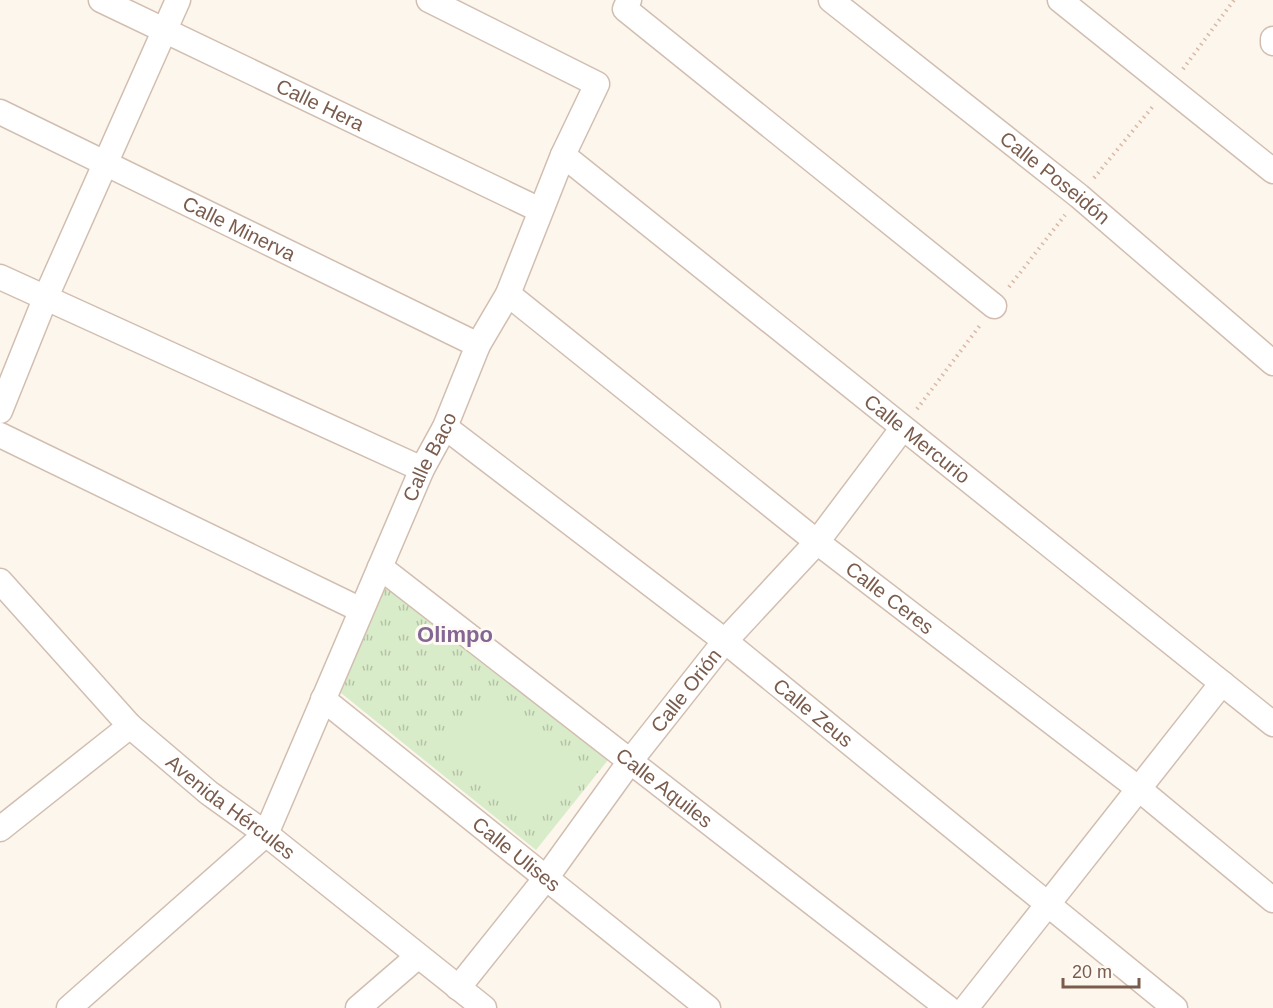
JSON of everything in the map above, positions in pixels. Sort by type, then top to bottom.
[{"type":"street","name":"Calle Hera","points":[[101,0],[540,210]]},
{"type":"street","points":[[0,411],[45,299],[178,0]]},
{"type":"street","name":"Calle Baco","points":[[266,834],[422,469],[445,427],[478,345],[508,294],[562,155],[597,84],[429,0]]},
{"type":"street","name":"Calle Poseidón","points":[[831,0],[1079,196],[1273,363]]},
{"type":"street","points":[[1060,0],[1273,171]]},
{"type":"street","points":[[627,5],[994,306]]},
{"type":"street","name":"Calle Minerva","points":[[0,112],[105,161],[478,345]]},
{"type":"street","name":"Calle Mercurio","points":[[562,155],[1273,724]]},
{"type":"street","points":[[0,278],[422,469]]},
{"type":"street","name":"Calle Ceres","points":[[508,294],[817,542],[1139,789],[1273,900]]},
{"type":"street","name":"Calle Zeus","points":[[445,427],[725,641],[1175,1008]]},
{"type":"street","name":"Calle Orión","points":[[458,988],[546,878],[631,760],[725,641],[817,542],[902,429]]},
{"type":"street","points":[[0,435],[361,610]]},
{"type":"street","name":"Calle Aquiles","points":[[380,567],[948,1008]]},
{"type":"street","name":"Avenida Hércules","points":[[1,585],[130,726],[209,793],[266,834],[483,1008]]},
{"type":"street","points":[[966,1008],[1222,683]]},
{"type":"street","name":"Calle Ulises","points":[[323,699],[708,1008]]},
{"type":"street","points":[[0,829],[130,726]]},
{"type":"street","points":[[69,1008],[266,834]]},
{"type":"street","points":[[358,1008],[417,957]]},
{"type":"green space","points":[[385,581],[608,760],[536,850],[341,693]]},
{"type":"green space","points":[[486,698],[579,772],[538,822],[446,748]]},
{"type":"district","name":"Olimpo","points":[[455,634]]}]
